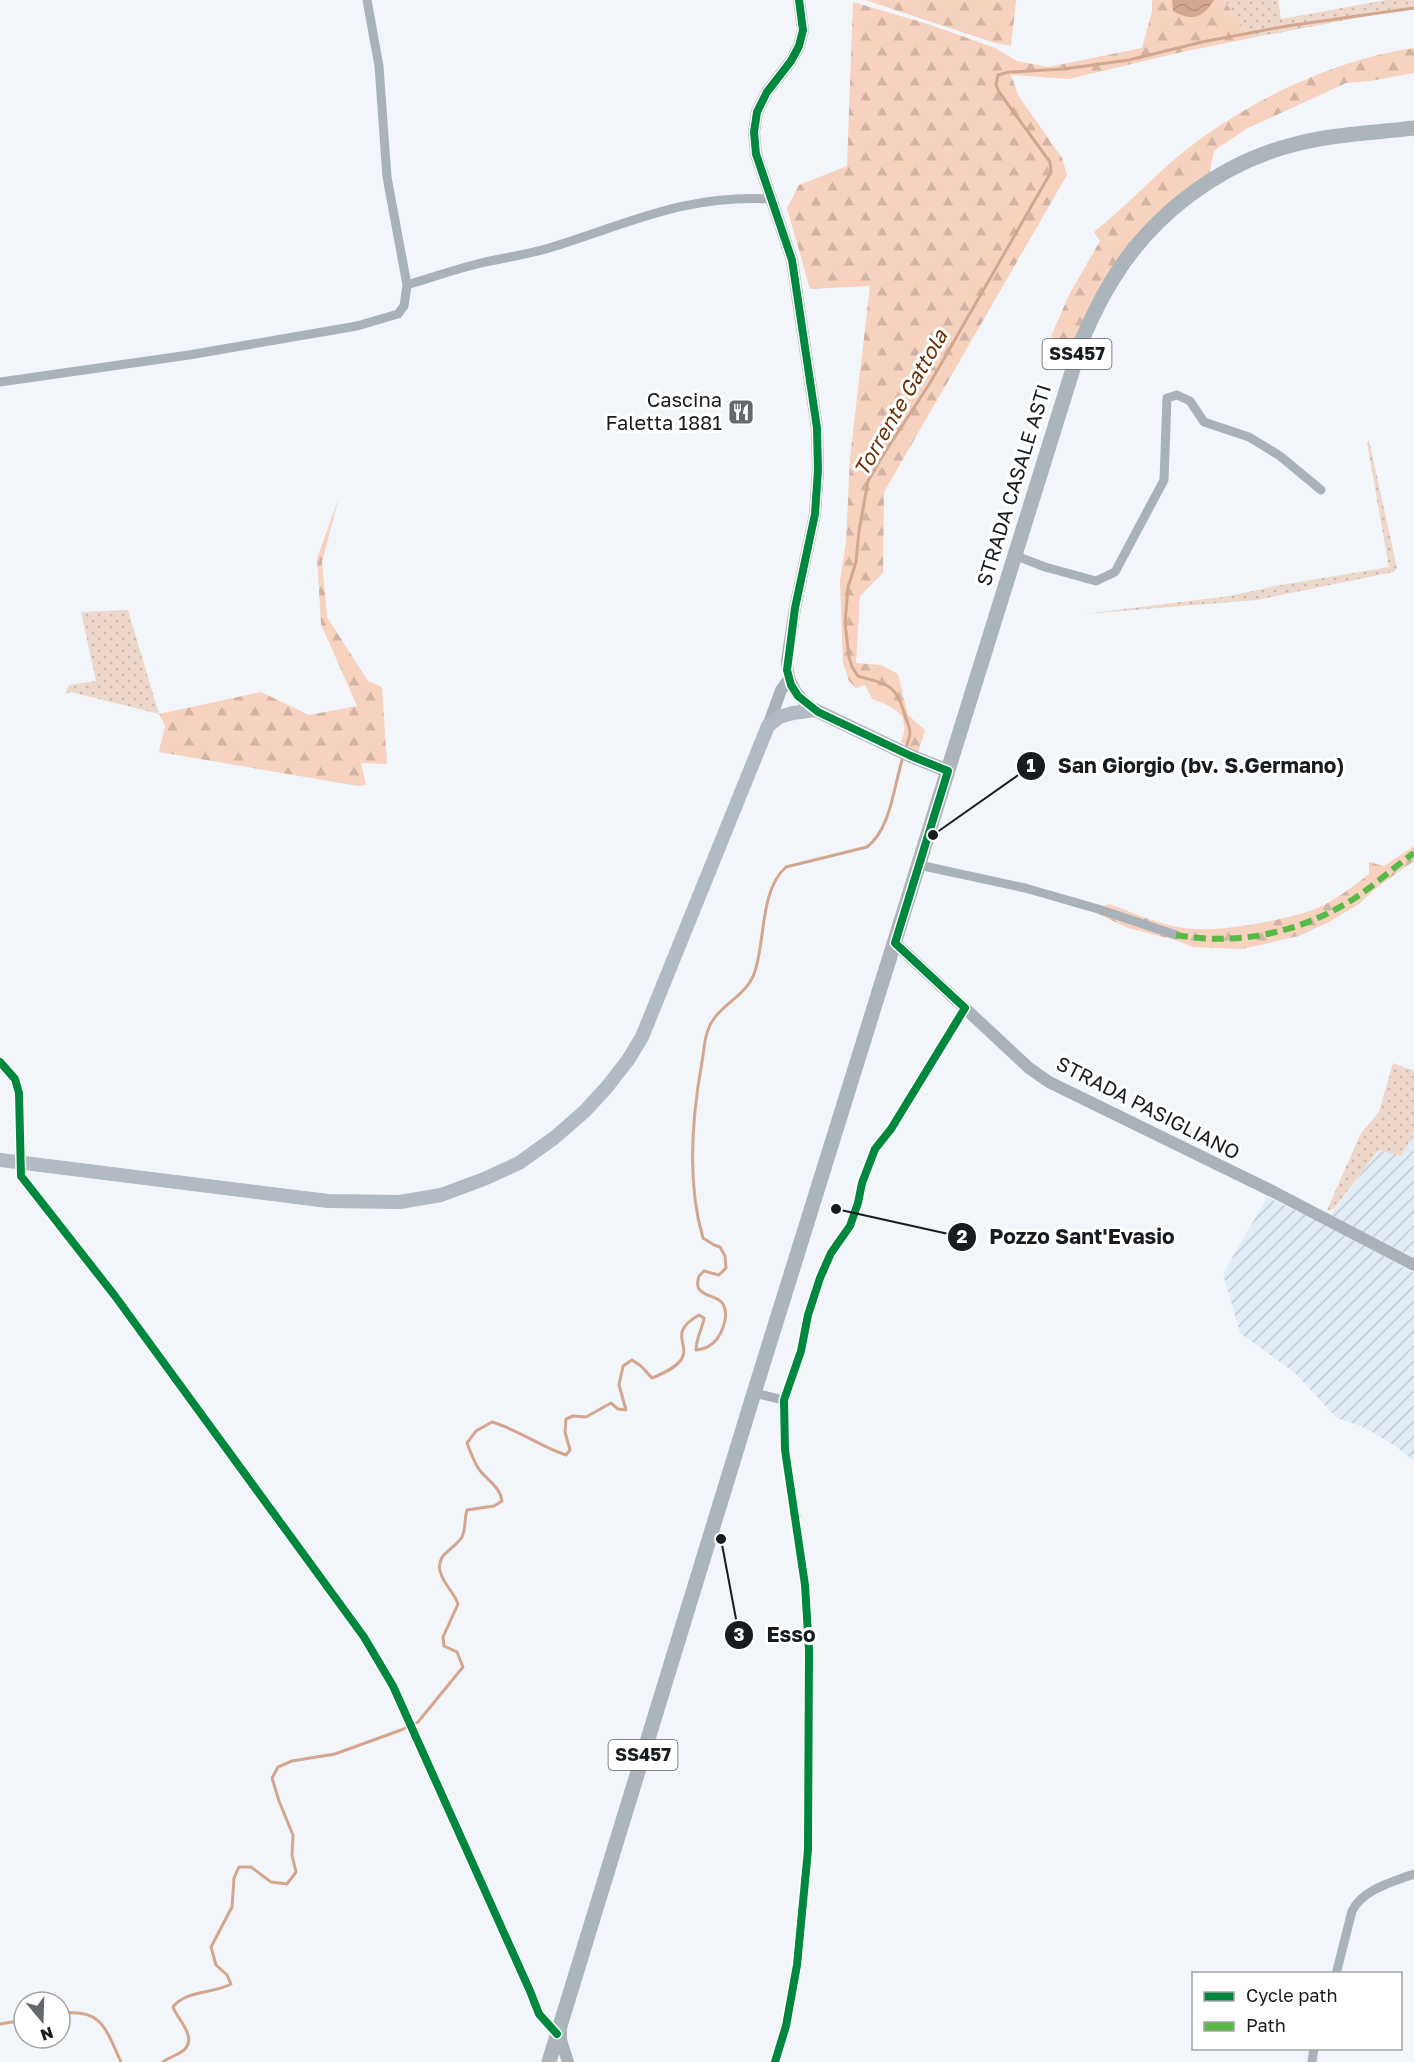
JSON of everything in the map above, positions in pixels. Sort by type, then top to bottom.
[{"type":"main road","name":"STRADA CASALE ASTI","points":[[948,771],[1082,340],[1097,306],[1114,277],[1142,241],[1182,201],[1234,167],[1293,144],[1414,128]]},
{"type":"main road","points":[[0,1160],[328,1201],[400,1202],[441,1195],[519,1163],[585,1112],[621,1069],[642,1037],[768,726],[779,717],[815,710],[948,771]]},
{"type":"main road","name":"SS457","points":[[549,2062],[948,771]]},
{"type":"street","points":[[0,382],[189,355],[357,326],[398,314],[405,306],[407,285],[387,177],[380,66],[367,0]]},
{"type":"street","points":[[799,0],[803,30],[799,46],[791,61],[767,92],[757,112],[754,132],[756,154],[792,260],[804,330],[817,439],[818,470],[815,514],[795,608],[787,661],[789,679],[798,696],[815,710]]},
{"type":"street","points":[[407,285],[475,264],[548,249],[682,205],[742,197],[771,199]]},
{"type":"street","points":[[1014,555],[1045,567],[1096,581],[1115,573],[1164,480],[1167,398],[1177,395],[1190,401],[1204,422],[1249,438],[1280,456],[1321,490]]},
{"type":"street","points":[[768,726],[781,690],[789,679]]},
{"type":"street","points":[[919,865],[1025,888],[1176,935]]},
{"type":"street","name":"STRADA PASIGLIANO","points":[[895,943],[1029,1068],[1055,1085],[1274,1192],[1414,1265]]},
{"type":"street","points":[[796,1516],[785,1450],[784,1400],[801,1351],[808,1315],[820,1278],[831,1253],[850,1226],[862,1183],[875,1149],[891,1129],[965,1008]]},
{"type":"street","points":[[0,1062],[15,1079],[20,1093],[19,1163],[21,1176],[115,1296],[364,1637],[393,1686],[530,1991],[535,2007],[559,2026],[568,2062]]},
{"type":"street","points":[[754,1393],[784,1400]]},
{"type":"street","points":[[1337,1972],[1355,1904],[1369,1893],[1414,1874]]},
{"type":"shaded area","points":[[1224,0],[1278,0],[1281,19],[1386,0],[1414,0],[1414,7],[1251,38]]},
{"type":"shaded area","points":[[1369,440],[1397,568],[1394,572],[1257,600],[1084,614],[1230,596],[1389,567],[1367,443]]},
{"type":"shaded area","points":[[128,610],[159,714],[71,692],[65,694],[69,685],[96,681],[81,612]]},
{"type":"shaded area","points":[[1393,1063],[1414,1071],[1414,1133],[1401,1156],[1378,1150],[1334,1209],[1327,1210],[1361,1133],[1379,1112]]},
{"type":"shaded area","points":[[1414,1133],[1414,1257],[1330,1216],[1378,1150],[1401,1156]]},
{"type":"shaded area","points":[[1267,1197],[1323,1223],[1414,1273],[1414,1461],[1394,1445],[1361,1426],[1337,1418],[1295,1373],[1240,1333],[1223,1274]]},
{"type":"green space","points":[[865,0],[1016,0],[1011,46],[995,43]]},
{"type":"green space","points":[[1152,0],[1224,0],[1251,38],[1069,79],[1011,75],[1018,95],[1062,158],[1067,175],[884,492],[883,573],[860,596],[856,663],[881,665],[898,674],[908,715],[925,730],[918,753],[901,742],[904,725],[899,713],[888,705],[872,699],[865,685],[856,688],[849,681],[843,663],[840,581],[846,542],[850,458],[870,286],[810,289],[787,208],[799,185],[847,166],[853,2],[928,24],[995,48],[1017,61],[1048,67],[1142,48],[1152,11]]},
{"type":"green space","points":[[1414,48],[1414,73],[1346,83],[1246,129],[1214,151],[1208,182],[1135,248],[1070,373],[1063,364],[1051,336],[1070,293],[1100,241],[1094,232],[1176,158],[1228,120],[1257,103],[1319,74],[1383,54]]},
{"type":"green space","points":[[339,497],[322,562],[327,617],[368,681],[382,687],[387,764],[361,763],[366,785],[358,786],[159,752],[165,726],[159,714],[261,692],[309,715],[357,706],[321,624],[317,559]]},
{"type":"green space","points":[[1414,846],[1414,861],[1376,888],[1359,904],[1329,922],[1299,936],[1242,949],[1193,947],[1128,928],[1098,914],[1104,906],[1109,904],[1161,923],[1193,929],[1220,929],[1273,921],[1304,913],[1329,902],[1369,874],[1369,862],[1384,866]]},
{"type":"water","points":[[1172,0],[1214,0],[1206,11],[1191,17],[1173,11]]},
{"type":"waterway","name":"Torrente Gattola","points":[[1012,72],[1064,69],[1129,60],[1202,42],[1287,26],[1414,8]]},
{"type":"waterway","name":"Torrente Gattola","points":[[906,748],[910,730],[897,695],[882,683],[858,676],[852,667],[845,623],[848,587],[856,562],[868,481],[930,383],[1051,172],[1050,162],[996,85],[998,75],[1009,72]]},
{"type":"waterway","name":"Torrente Gattola","points":[[163,2062],[184,2050],[188,2045],[188,2034],[173,2007],[192,1995],[231,1984],[227,1975],[216,1965],[211,1947],[232,1907],[234,1878],[239,1867],[251,1867],[271,1882],[287,1884],[296,1872],[292,1855],[293,1835],[272,1778],[278,1767],[292,1761],[335,1754],[418,1722],[463,1667],[457,1652],[444,1646],[443,1637],[458,1604],[444,1580],[439,1565],[443,1556],[462,1537],[467,1510],[494,1506],[502,1501],[498,1490],[477,1466],[467,1443],[476,1431],[492,1422],[566,1455],[570,1450],[565,1432],[566,1419],[573,1416],[586,1417],[611,1403],[618,1409],[626,1410],[619,1385],[623,1366],[632,1360],[652,1378],[671,1369],[684,1354],[682,1339],[684,1328],[699,1315],[704,1318],[696,1350],[709,1346],[721,1333],[725,1321],[723,1304],[718,1299],[702,1292],[697,1284],[699,1276],[704,1271],[719,1275],[726,1268],[725,1256],[720,1247],[703,1238],[693,1173],[694,1128],[707,1034],[717,1014],[744,990],[754,974],[767,903],[777,877],[786,867],[867,847],[875,839],[887,818],[903,757]]},
{"type":"waterway","name":"Torrente Gattola","points":[[72,2013],[85,2014],[101,2023],[121,2062]]},
{"type":"waterway","name":"Torrente Gattola","points":[[0,2024],[12,2022]]},
{"type":"marked path","points":[[1176,935],[1222,939],[1245,937],[1267,934],[1311,921],[1352,900],[1414,853]]},
{"type":"cycle path","points":[[775,2062],[786,2026],[797,1965],[808,1850],[809,1650],[805,1585],[785,1450],[784,1400],[801,1351],[808,1315],[820,1278],[831,1253],[850,1226],[862,1183],[875,1149],[891,1129],[965,1008],[895,943],[948,771],[818,712],[798,696],[791,685],[787,670],[795,608],[815,514],[818,470],[817,428],[792,260],[756,154],[754,132],[757,112],[767,92],[791,61],[799,46],[803,30],[799,0]]},
{"type":"cycle path","points":[[0,1062],[15,1079],[19,1093],[21,1176],[115,1296],[364,1637],[393,1686],[539,2014],[557,2034]]},
{"type":"place","name":"Cascina Faletta 1881","points":[[741,412]]},
{"type":"place","name":"San Giorgio (bv. S.Germano)","points":[[933,835]]},
{"type":"place","name":"Pozzo Sant'Evasio","points":[[836,1209]]},
{"type":"place","name":"Esso","points":[[721,1539]]}]
